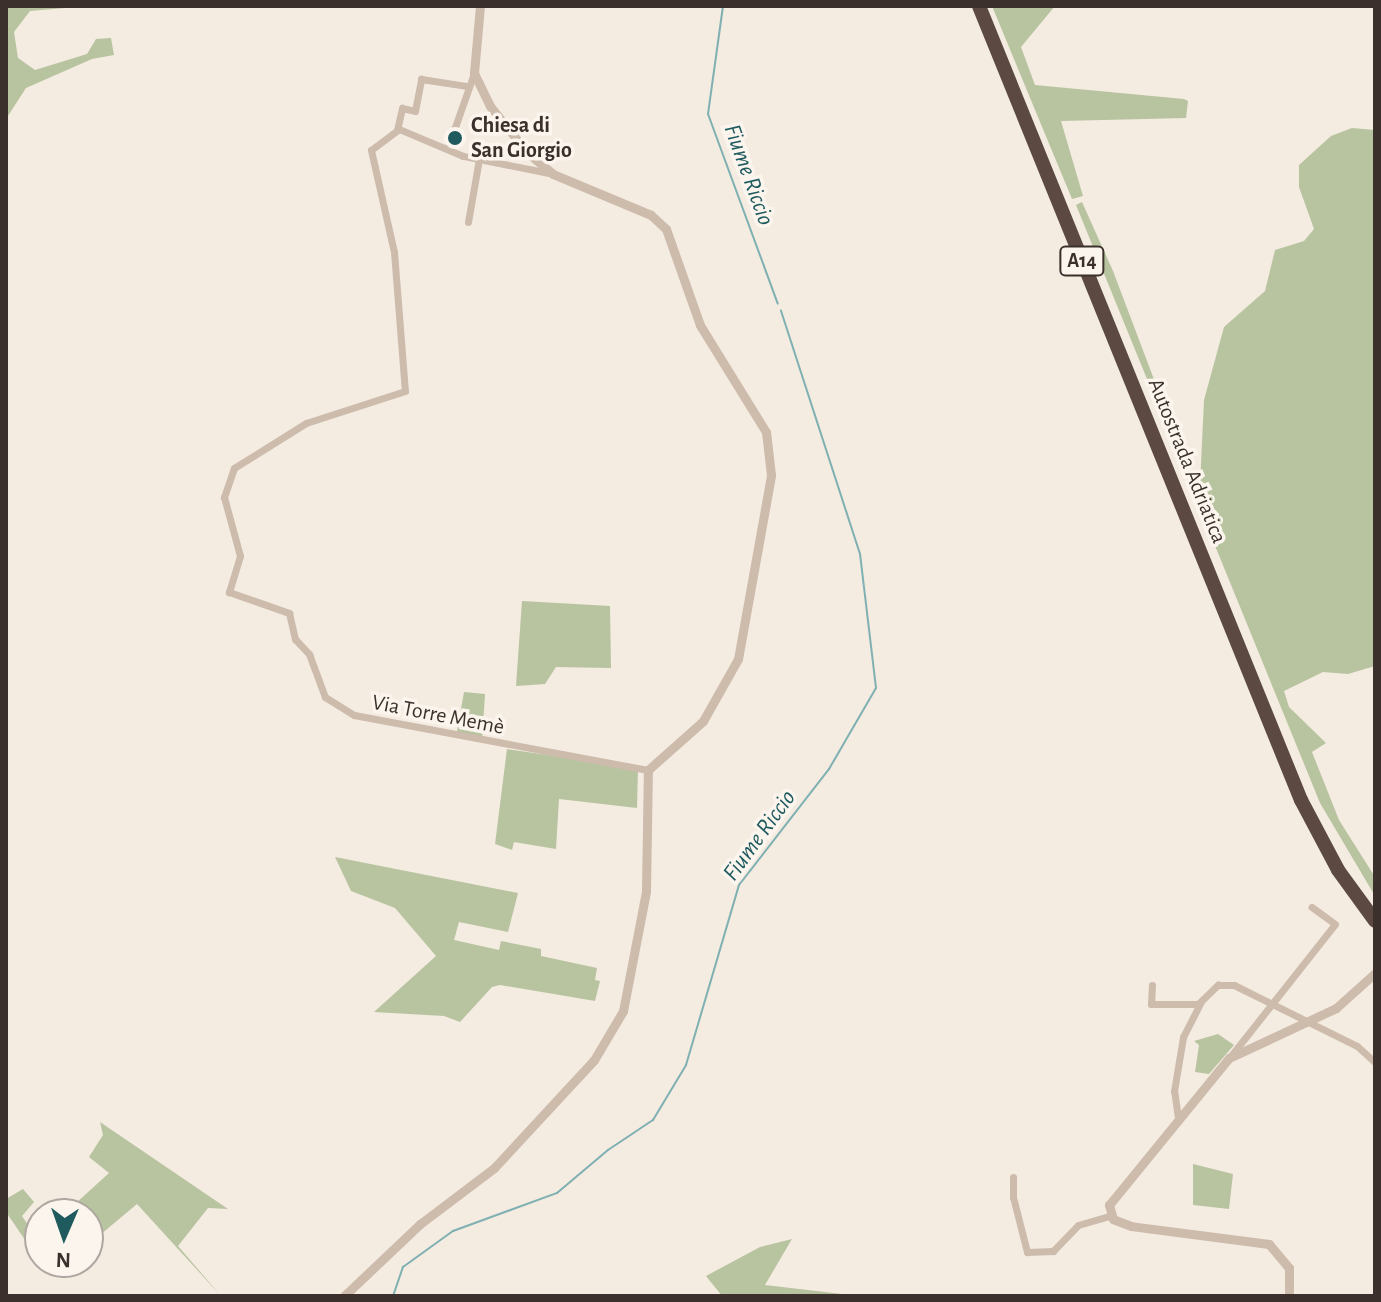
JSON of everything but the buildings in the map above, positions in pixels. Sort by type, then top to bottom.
[{"type":"highway","name":"Autostrada Adriatica","points":[[979,6],[1189,513]]},
{"type":"highway","name":"Autostrada Adriatica","points":[[988,6],[1323,844],[1375,921]]},
{"type":"highway","name":"Autostrada Adriatica","points":[[1280,738],[1326,831],[1375,907]]},
{"type":"street","points":[[448,147],[474,73],[480,6]]},
{"type":"street","points":[[474,73],[508,132],[553,174]]},
{"type":"street","points":[[344,1296],[420,1224],[494,1168],[573,1085],[614,1025],[630,992],[643,920],[648,770],[703,721],[738,659],[767,511],[771,452],[760,419],[700,325],[666,229],[651,215],[553,174],[479,159],[397,130],[402,108],[415,111],[421,79],[467,86]]},
{"type":"street","name":"Via Torre Memè","points":[[397,130],[371,150],[394,252],[405,391],[306,423],[234,468],[224,497],[240,556],[229,592],[289,613],[295,639],[309,654],[325,697],[354,715],[648,770]]},
{"type":"street","points":[[468,222],[479,159]]},
{"type":"street","points":[[1110,1216],[1112,1198],[1335,924],[1312,907]]},
{"type":"street","points":[[1229,1058],[1336,1008],[1375,973]]},
{"type":"street","points":[[1178,1118],[1174,1091],[1184,1028],[1201,1002],[1224,984],[1273,1003],[1310,1022],[1375,1062]]},
{"type":"street","points":[[1152,985],[1151,1004],[1201,1002]]},
{"type":"street","points":[[1013,1177],[1013,1197],[1027,1252],[1053,1251],[1078,1225],[1110,1216],[1131,1226],[1269,1244],[1289,1268],[1289,1296]]},
{"type":"green space","points":[[6,6],[89,6],[30,11],[14,32],[18,58],[35,70],[87,54],[96,39],[111,38],[114,55],[92,59],[26,88],[6,119]]},
{"type":"green space","points":[[992,6],[1055,6],[1021,47],[1035,85],[1184,99],[1188,101],[1186,118],[1061,121],[1083,196],[1072,199]]},
{"type":"green space","points":[[1352,128],[1375,130],[1375,666],[1348,674],[1323,672],[1284,691],[1289,707],[1326,743],[1312,752],[1339,820],[1375,877],[1375,896],[1320,803],[1076,205],[1082,202],[1113,271],[1194,485],[1200,485],[1204,400],[1224,327],[1265,291],[1275,250],[1304,241],[1314,229],[1299,187],[1299,165],[1331,136]]},
{"type":"green space","points":[[522,601],[610,606],[611,668],[556,667],[545,684],[516,686]]},
{"type":"green space","points":[[464,692],[485,694],[482,741],[456,737]]},
{"type":"green space","points":[[507,749],[638,768],[637,808],[559,799],[556,849],[514,842],[512,850],[495,844]]},
{"type":"green space","points":[[335,857],[518,893],[508,932],[459,922],[454,940],[499,950],[501,941],[541,949],[541,956],[597,968],[595,980],[600,981],[595,1001],[500,985],[492,987],[460,1022],[444,1016],[374,1012],[436,956],[395,908],[351,891]]},
{"type":"green space","points":[[1218,1034],[1234,1045],[1209,1074],[1195,1072],[1199,1045],[1194,1041]]},
{"type":"green space","points":[[100,1122],[228,1209],[208,1208],[178,1246],[221,1296],[137,1204],[104,1232],[104,1198],[82,1198],[109,1173],[89,1157],[103,1135]]},
{"type":"green space","points":[[1193,1164],[1233,1174],[1229,1209],[1193,1205]]},
{"type":"green space","points":[[23,1189],[31,1198],[24,1198],[24,1238],[6,1212],[6,1199]]},
{"type":"green space","points":[[792,1239],[765,1285],[859,1296],[722,1296],[706,1276],[760,1247]]},
{"type":"waterway","name":"Fiume Riccio","points":[[723,6],[708,114],[778,304]]},
{"type":"waterway","name":"Fiume Riccio","points":[[393,1296],[403,1267],[453,1231],[557,1193],[608,1150],[653,1120],[686,1065],[739,885],[829,769],[876,688],[860,554],[781,311]]},
{"type":"place","name":"Chiesa di San Giorgio","points":[[455,138]]}]
